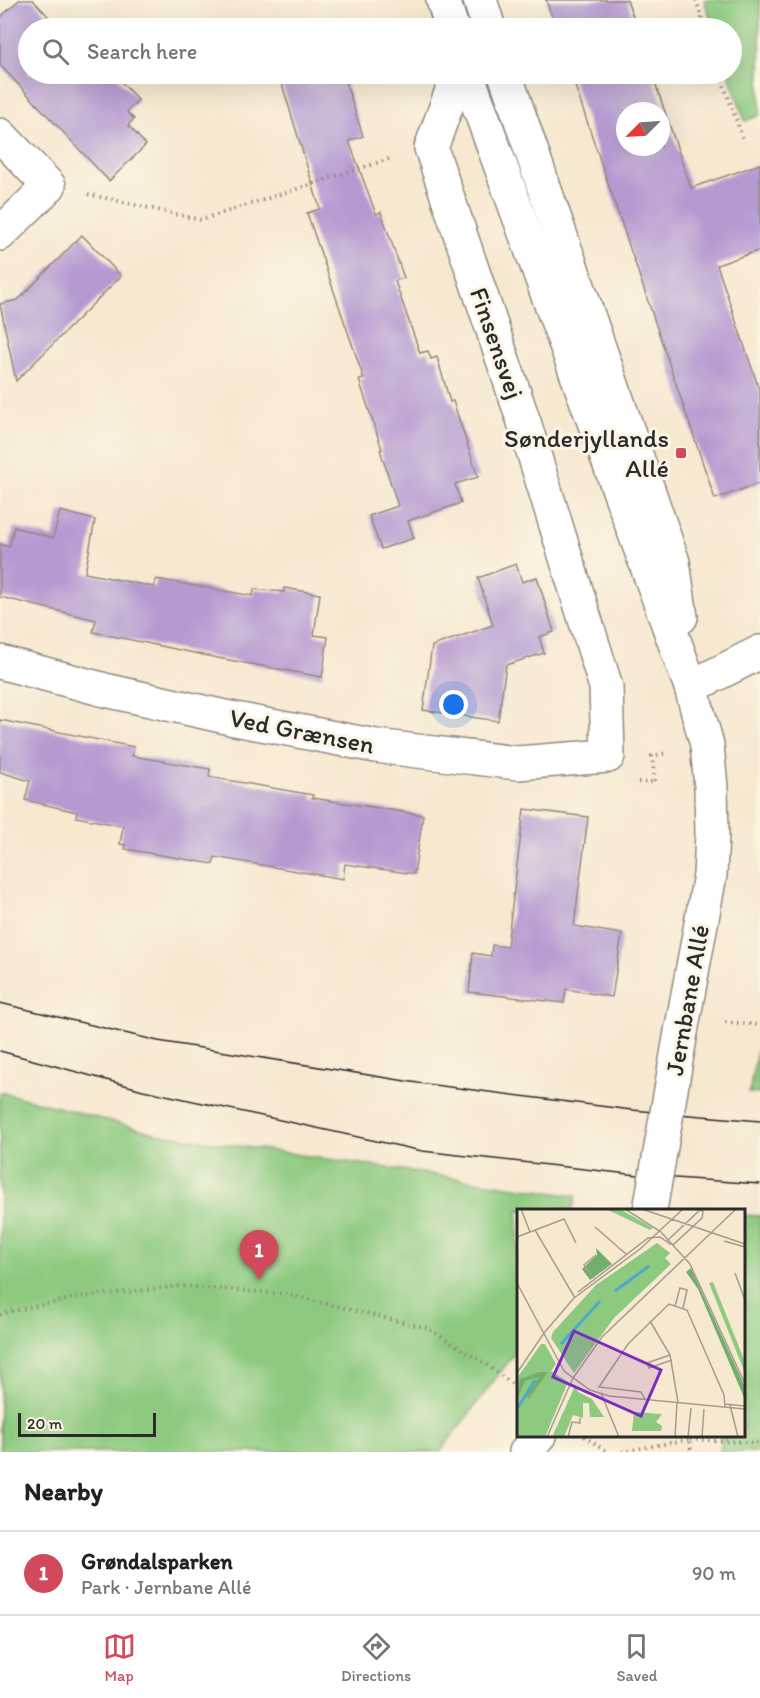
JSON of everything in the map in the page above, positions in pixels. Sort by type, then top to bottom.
[{"type":"street","points":[[442,0],[448,18]]},
{"type":"street","points":[[480,0],[486,18]]},
{"type":"street","points":[[431,148],[454,84]]},
{"type":"street","points":[[471,84],[691,687]]},
{"type":"street","points":[[508,84],[672,562],[691,687]]},
{"type":"street","points":[[0,135],[49,186],[0,234]]},
{"type":"street","name":"Finsensvej","points":[[431,148],[524,422],[606,687],[608,756]]},
{"type":"street","points":[[691,687],[760,652]]},
{"type":"street","name":"Ved Grænsen","points":[[0,662],[116,693],[376,746],[517,763],[608,756]]},
{"type":"street","name":"Jernbane Allé","points":[[650,1209],[710,875],[711,788],[707,745],[691,687]]},
{"type":"street","points":[[526,1452],[538,1437]]},
{"type":"path","points":[[696,0],[702,18]]},
{"type":"path","points":[[724,84],[744,142]]},
{"type":"path","points":[[49,186],[201,220],[431,148]]},
{"type":"path","points":[[637,782],[655,782],[652,756]]},
{"type":"path","points":[[753,1024],[760,1025]]},
{"type":"path","points":[[0,1315],[80,1297],[182,1286],[285,1294],[427,1328],[486,1364],[517,1387]]},
{"type":"path","points":[[586,1437],[607,1452]]},
{"type":"path","points":[[690,1438],[691,1452]]},
{"type":"path","points":[[622,1452],[690,1438],[760,1443]]},
{"type":"green space","points":[[704,0],[760,0],[760,115],[745,121],[732,84],[742,84],[742,18],[710,18]]},
{"type":"green space","points":[[760,1036],[760,1094],[749,1093]]},
{"type":"green space","points":[[0,1092],[159,1134],[576,1196],[572,1209],[517,1209],[517,1350],[440,1452],[0,1452]]},
{"type":"green space","points":[[745,1215],[760,1216],[760,1452],[720,1452],[722,1437],[745,1437]]},
{"type":"building","points":[[19,0],[33,0],[50,18],[18,18],[18,84],[123,84],[138,100],[127,112],[134,119],[128,125],[146,145],[109,181],[0,65],[0,18]]},
{"type":"building","points":[[546,0],[627,0],[633,18],[552,18]]},
{"type":"building","points":[[282,84],[346,84],[363,136],[349,141],[376,214],[381,212],[404,278],[395,281],[420,353],[428,351],[431,359],[437,357],[450,402],[453,401],[478,477],[455,484],[461,503],[408,521],[414,538],[381,549],[369,516],[398,506],[359,380],[364,379],[307,213],[320,209]]},
{"type":"building","points":[[574,84],[655,84],[662,102],[616,102],[616,156],[670,156],[670,127],[691,188],[760,164],[760,250],[717,265],[760,392],[760,483],[715,499]]},
{"type":"building","points":[[82,235],[121,276],[16,381],[0,304],[18,300]]},
{"type":"building","points":[[60,511],[95,520],[85,573],[154,587],[156,579],[253,596],[254,589],[284,592],[284,588],[320,594],[314,635],[328,637],[322,677],[93,632],[96,620],[0,597],[0,544],[9,547],[14,527],[53,538]]},
{"type":"building","points":[[516,564],[522,582],[537,577],[554,632],[539,637],[544,653],[506,665],[498,721],[423,710],[432,646],[493,625],[478,578]]},
{"type":"building","points":[[0,720],[134,747],[132,756],[210,769],[209,777],[313,795],[312,798],[423,815],[414,874],[345,864],[343,879],[215,857],[213,864],[125,849],[126,845],[120,844],[123,826],[76,817],[77,812],[25,800],[30,781],[0,772]]},
{"type":"building","points":[[524,809],[588,817],[574,926],[622,934],[612,997],[566,989],[564,1003],[469,992],[473,953],[491,956],[492,945],[507,947]]},
{"type":"tram line","points":[[0,1003],[158,1041],[418,1083],[632,1110],[760,1121]]},
{"type":"tram line","points":[[0,1051],[143,1090],[422,1151],[647,1176],[760,1184]]},
{"type":"place","name":"Sønderjyllands Allé","points":[[681,453]]},
{"type":"place","name":"Grøndalsparken","points":[[259,1280]]}]
